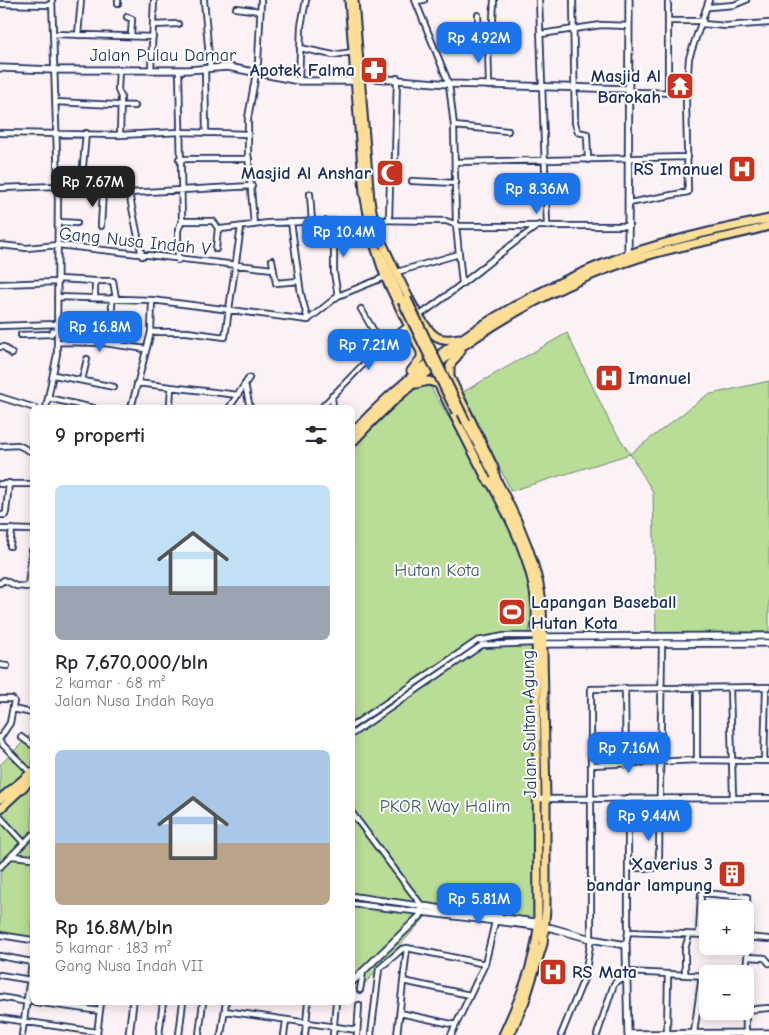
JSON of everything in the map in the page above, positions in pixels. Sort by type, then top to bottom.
[{"type":"main road","points":[[349,0],[353,52],[358,79]]},
{"type":"main road","points":[[354,0],[358,79],[371,224],[385,277],[420,347],[421,358],[404,381]]},
{"type":"main road","points":[[355,429],[404,381],[468,335],[506,311],[546,290],[628,255],[769,218]]},
{"type":"main road","points":[[371,224],[425,324],[432,333],[440,338],[450,339],[468,335]]},
{"type":"main road","name":"Jalan Sultan Agung","points":[[371,224],[405,300],[495,485],[519,539],[533,579],[540,640],[543,944],[532,981],[510,1035]]},
{"type":"main road","points":[[355,440],[412,386],[466,345],[540,300],[615,267],[671,249],[769,226]]},
{"type":"main road","points":[[420,347],[426,351],[432,346],[425,324]]},
{"type":"main road","points":[[450,377],[452,362],[466,345]]},
{"type":"main road","points":[[438,372],[444,372],[450,377],[494,468],[495,485],[487,480],[438,384],[435,377],[438,372]]},
{"type":"main road","points":[[412,386],[427,381],[438,384]]},
{"type":"main road","points":[[0,799],[30,776]]},
{"type":"main road","points":[[0,810],[30,776]]},
{"type":"main road","name":"Jalan Sultan Agung","points":[[503,1035],[524,987],[543,926]]},
{"type":"street","points":[[78,35],[81,0]]},
{"type":"street","points":[[151,69],[154,0]]},
{"type":"street","points":[[204,0],[208,68],[206,133]]},
{"type":"street","points":[[254,225],[248,134],[250,104],[256,72],[261,0]]},
{"type":"street","points":[[299,81],[301,26],[306,0]]},
{"type":"street","points":[[424,0],[416,1],[449,84],[454,126],[456,225],[462,284]]},
{"type":"street","points":[[489,86],[488,42],[492,38],[494,0]]},
{"type":"street","points":[[539,0],[547,225]]},
{"type":"street","points":[[573,0],[576,88],[575,123],[578,132],[587,134],[588,160]]},
{"type":"street","points":[[628,255],[629,0]]},
{"type":"street","points":[[668,0],[668,93]]},
{"type":"street","points":[[629,203],[688,192],[686,94],[689,58],[709,0]]},
{"type":"street","points":[[708,7],[734,5],[746,0]]},
{"type":"street","points":[[0,4],[24,2],[52,3],[58,133],[58,280],[57,342],[54,375],[47,405]]},
{"type":"street","points":[[236,8],[260,11]]},
{"type":"street","points":[[478,15],[481,41],[488,42]]},
{"type":"street","points":[[127,17],[132,19],[131,36]]},
{"type":"street","points":[[669,21],[702,23],[769,22]]},
{"type":"street","points":[[153,25],[178,24]]},
{"type":"street","points":[[541,34],[601,25],[629,26]]},
{"type":"street","points":[[53,34],[153,37]]},
{"type":"street","points":[[300,48],[333,54],[353,52]]},
{"type":"street","name":"Jalan Pulau Damar","points":[[0,68],[179,70],[234,68],[299,81],[397,78],[449,84],[629,91]]},
{"type":"street","points":[[119,69],[118,90],[121,97],[120,135]]},
{"type":"street","points":[[178,260],[178,230],[182,221],[179,70]]},
{"type":"street","points":[[389,220],[390,183],[395,158],[397,78]]},
{"type":"street","points":[[629,91],[686,94]]},
{"type":"street","points":[[56,102],[135,106]]},
{"type":"street","points":[[454,126],[508,131]]},
{"type":"street","points":[[0,133],[120,135],[180,132],[248,134]]},
{"type":"street","points":[[83,166],[86,133]]},
{"type":"street","points":[[455,162],[629,160],[688,157]]},
{"type":"street","points":[[180,159],[249,159]]},
{"type":"street","points":[[412,181],[456,183]]},
{"type":"street","points":[[0,188],[58,186],[129,193],[252,186]]},
{"type":"street","points":[[101,226],[104,191]]},
{"type":"street","points":[[129,193],[142,256]]},
{"type":"street","points":[[310,194],[312,222]]},
{"type":"street","points":[[218,228],[291,222],[371,224],[389,220],[446,221],[456,225],[629,226]]},
{"type":"street","points":[[182,221],[213,221],[218,228],[216,249]]},
{"type":"street","points":[[58,222],[77,223]]},
{"type":"street","points":[[291,222],[299,280],[308,320]]},
{"type":"street","points":[[334,222],[334,273],[338,296]]},
{"type":"street","points":[[420,315],[462,284],[508,246],[540,225]]},
{"type":"street","points":[[616,226],[629,237]]},
{"type":"street","points":[[151,332],[187,332],[226,337],[242,227]]},
{"type":"street","name":"Gang Nusa Indah V","points":[[0,245],[27,248],[58,245],[142,256],[273,269]]},
{"type":"street","points":[[397,272],[459,254]]},
{"type":"street","points":[[272,260],[277,284],[299,280]]},
{"type":"street","points":[[57,298],[152,300],[308,320],[338,296],[385,277]]},
{"type":"street","points":[[0,284],[58,280],[113,281],[112,316],[123,320],[120,344]]},
{"type":"street","points":[[95,281],[95,298]]},
{"type":"street","points":[[132,405],[151,332],[152,300]]},
{"type":"street","points":[[361,309],[382,345]]},
{"type":"street","points":[[0,326],[56,324]]},
{"type":"street","points":[[328,405],[326,403],[332,396],[382,345],[409,325]]},
{"type":"street","points":[[21,335],[52,334],[53,331],[57,331]]},
{"type":"street","points":[[57,342],[120,344],[146,349]]},
{"type":"street","points":[[0,347],[4,347],[12,354]]},
{"type":"street","points":[[82,380],[87,359]]},
{"type":"street","points":[[54,375],[114,386]]},
{"type":"street","points":[[231,405],[249,378]]},
{"type":"street","points":[[138,383],[238,395]]},
{"type":"street","points":[[245,384],[249,405]]},
{"type":"street","points":[[170,404],[171,386]]},
{"type":"street","points":[[332,396],[332,405]]},
{"type":"street","points":[[0,397],[30,406]]},
{"type":"street","points":[[48,398],[79,405]]},
{"type":"street","points":[[0,446],[18,445],[30,451]]},
{"type":"street","points":[[0,515],[6,512],[9,483]]},
{"type":"street","points":[[0,484],[30,484]]},
{"type":"street","points":[[0,529],[30,530]]},
{"type":"street","points":[[10,546],[12,529]]},
{"type":"street","points":[[0,583],[4,580],[16,586],[28,587],[30,568]]},
{"type":"street","points":[[355,724],[477,641],[504,636],[540,640],[662,644],[769,643]]},
{"type":"street","points":[[628,868],[648,869],[657,865],[661,762],[662,636]]},
{"type":"street","points":[[355,732],[482,645],[540,640],[662,636],[769,636]]},
{"type":"street","points":[[0,665],[7,666]]},
{"type":"street","points":[[561,1035],[585,976],[591,939],[591,689],[767,687],[767,761],[731,762],[698,760],[626,765],[592,765]]},
{"type":"street","points":[[625,688],[626,765]]},
{"type":"street","points":[[697,688],[698,760]]},
{"type":"street","points":[[730,688],[733,798]]},
{"type":"street","points":[[0,698],[12,699],[13,709],[10,723],[0,738]]},
{"type":"street","points":[[13,709],[30,713]]},
{"type":"street","points":[[21,737],[30,744]]},
{"type":"street","points":[[0,742],[30,772]]},
{"type":"street","points":[[628,798],[628,932],[626,945],[628,1034],[769,1033]]},
{"type":"street","points":[[542,799],[769,798]]},
{"type":"street","points":[[0,817],[24,843]]},
{"type":"street","points":[[355,817],[422,909]]},
{"type":"street","points":[[0,867],[30,837]]},
{"type":"street","points":[[12,856],[30,858]]},
{"type":"street","points":[[700,900],[703,893],[747,897],[747,900]]},
{"type":"street","points":[[355,897],[495,922],[543,926]]},
{"type":"street","points":[[355,904],[422,909],[543,926],[591,939],[626,945]]},
{"type":"street","points":[[355,979],[422,909]]},
{"type":"street","points":[[451,1035],[485,964],[495,922]]},
{"type":"street","points":[[628,932],[699,934]]},
{"type":"street","points":[[685,975],[686,947],[689,934]]},
{"type":"street","points":[[0,935],[30,940]]},
{"type":"street","points":[[754,938],[769,939]]},
{"type":"street","points":[[371,1035],[379,969],[402,949],[407,948],[485,964]]},
{"type":"street","points":[[397,1035],[407,948]]},
{"type":"street","points":[[0,956],[30,963]]},
{"type":"street","points":[[747,965],[748,957],[765,958],[769,963]]},
{"type":"street","points":[[360,990],[363,972]]},
{"type":"street","points":[[628,972],[699,976]]},
{"type":"street","points":[[667,1033],[668,974]]},
{"type":"street","points":[[0,975],[30,980]]},
{"type":"street","points":[[597,1035],[614,984],[618,980],[628,979]]},
{"type":"street","points":[[403,981],[470,995]]},
{"type":"street","points":[[0,997],[30,1002]]},
{"type":"street","points":[[691,1034],[699,1001]]},
{"type":"street","points":[[22,1035],[30,1005]]},
{"type":"street","points":[[54,1005],[100,1011]]},
{"type":"street","points":[[0,1018],[97,1034],[101,1005]]},
{"type":"street","points":[[129,1035],[133,1005]]},
{"type":"street","points":[[159,1035],[163,1005]]},
{"type":"street","points":[[178,1035],[183,1005]]},
{"type":"street","points":[[199,1035],[203,1005]]},
{"type":"street","points":[[221,1035],[226,1005]]},
{"type":"street","points":[[304,1035],[308,1005]]},
{"type":"street","points":[[333,1035],[336,1005]]},
{"type":"street","points":[[225,1011],[357,1033],[359,1005]]},
{"type":"street","points":[[754,1009],[769,1008]]},
{"type":"street","points":[[400,1013],[456,1026]]},
{"type":"street","points":[[284,1035],[286,1020]]},
{"type":"street","points":[[745,1020],[746,1034]]},
{"type":"green space","points":[[567,333],[610,423],[630,454],[511,491],[463,392]]},
{"type":"green space","points":[[769,381],[769,632],[656,633],[653,492],[630,454],[707,395]]},
{"type":"green space","points":[[428,383],[491,488],[533,579],[536,608],[527,637],[535,637],[538,924],[431,911],[359,990],[355,989],[355,442],[369,426],[396,402]]},
{"type":"green space","points":[[30,735],[30,941],[0,936],[0,765]]},
{"type":"place","name":"Apotek Falma","points":[[374,70]]},
{"type":"place","name":"Masjid Al Barokah","points":[[680,86]]},
{"type":"place","name":"RS Imanuel","points":[[742,169]]},
{"type":"place","name":"Masjid Al Anshar","points":[[390,173]]},
{"type":"place","name":"Imanuel","points":[[609,378]]},
{"type":"place","name":"Lapangan Baseball Hutan Kota","points":[[512,612]]},
{"type":"place","name":"Xaverius 3 bandar lampung","points":[[732,874]]},
{"type":"place","name":"RS Mata","points":[[553,972]]},
{"type":"park label","name":"Hutan Kota","points":[[437,570]]},
{"type":"park label","name":"PKOR Way Halim","points":[[445,806]]}]
